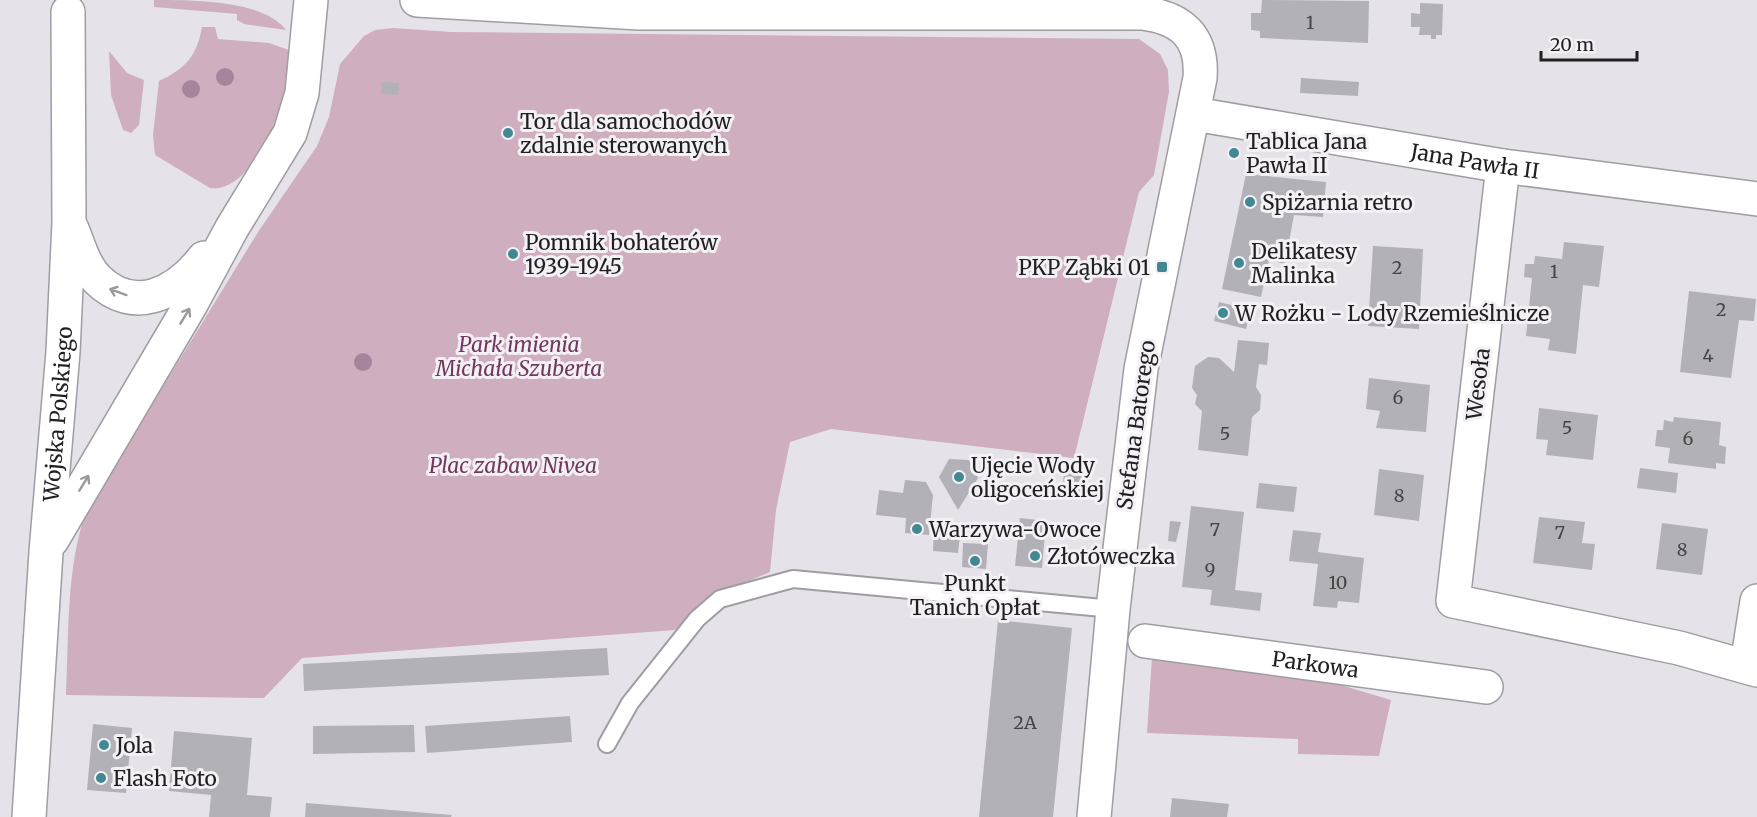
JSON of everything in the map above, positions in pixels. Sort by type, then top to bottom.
[{"type":"street","points":[[46,552],[83,485],[191,304],[232,228],[290,133],[298,111],[311,0]]},
{"type":"street","name":"Stefana Batorego","points":[[417,0],[639,13],[1142,13],[1173,21],[1193,38],[1201,58],[1194,114],[1141,369],[1113,609],[1094,817]]},
{"type":"street","name":"Wojska Polskiego","points":[[29,817],[46,552],[62,363],[69,222],[68,12]]},
{"type":"street","name":"Jana Pawła II","points":[[1194,114],[1503,166],[1757,199]]},
{"type":"street","name":"Wesoła","points":[[1503,166],[1453,601],[1535,616],[1752,668]]},
{"type":"street","points":[[69,222],[86,263],[96,278],[112,291],[137,298],[155,296],[182,283],[232,228]]},
{"type":"street","points":[[1752,668],[1757,601]]},
{"type":"street","name":"Parkowa","points":[[1145,641],[1486,687]]},
{"type":"lane","points":[[607,744],[630,703],[697,619],[720,599],[793,579],[1113,609]]},
{"type":"green space","points":[[154,0],[188,0],[245,7],[276,20],[286,30],[244,24],[237,20],[237,14],[154,7]]},
{"type":"green space","points":[[202,27],[215,27],[218,39],[269,43],[289,50],[286,88],[270,135],[249,167],[237,179],[224,187],[210,188],[155,155],[153,135],[159,81],[176,72],[193,54]]},
{"type":"green space","name":"Park imienia Michała Szuberta","points":[[393,28],[451,32],[1139,39],[1160,54],[1168,70],[1169,92],[1154,175],[1139,192],[1074,458],[831,429],[790,442],[776,510],[770,572],[725,591],[675,630],[302,658],[264,698],[66,695],[72,579],[86,512],[258,232],[317,146],[329,117],[340,64],[364,36],[375,30]]},
{"type":"green space","points":[[109,51],[127,73],[144,80],[139,125],[131,133],[123,130],[111,95]]},
{"type":"green space","points":[[1152,657],[1314,677],[1391,700],[1379,756],[1298,754],[1298,739],[1147,733]]},
{"type":"building","points":[[1262,0],[1369,1],[1368,43],[1260,38],[1260,31],[1251,30],[1251,13],[1261,13]]},
{"type":"building","points":[[1420,3],[1443,4],[1442,35],[1436,35],[1436,39],[1431,39],[1431,35],[1419,35],[1420,27],[1411,27],[1411,13],[1420,14]]},
{"type":"building","points":[[1301,78],[1359,82],[1358,96],[1300,93]]},
{"type":"building","points":[[382,82],[399,83],[398,95],[381,94]]},
{"type":"building","points":[[1246,174],[1326,182],[1323,217],[1294,215],[1285,264],[1269,260],[1261,297],[1222,289]]},
{"type":"building","points":[[1564,242],[1604,246],[1599,287],[1583,285],[1576,354],[1548,350],[1550,339],[1526,336],[1532,278],[1524,277],[1525,264],[1534,264],[1535,256],[1562,259]]},
{"type":"building","points":[[1373,246],[1423,249],[1419,329],[1368,326]]},
{"type":"building","points":[[1689,291],[1756,299],[1754,321],[1739,320],[1731,378],[1680,372]]},
{"type":"building","points":[[1219,302],[1251,310],[1246,329],[1214,321]]},
{"type":"building","points":[[1238,340],[1269,343],[1267,365],[1259,364],[1256,387],[1261,395],[1260,410],[1252,417],[1248,456],[1198,450],[1202,411],[1195,404],[1197,395],[1192,388],[1195,366],[1208,357],[1219,358],[1234,372]]},
{"type":"building","points":[[1369,378],[1430,385],[1426,432],[1376,428],[1380,411],[1366,409]]},
{"type":"building","points":[[1539,408],[1598,415],[1593,460],[1546,455],[1548,440],[1536,439]]},
{"type":"building","points":[[1674,417],[1721,422],[1719,445],[1726,447],[1725,464],[1716,463],[1716,469],[1668,463],[1670,448],[1655,446],[1657,430],[1663,430],[1664,420],[1673,422]]},
{"type":"building","name":"Ujęcie Wody oligoceńskiej","points":[[949,459],[969,460],[978,478],[958,510],[939,477]]},
{"type":"building","points":[[1640,468],[1678,473],[1676,493],[1637,488]]},
{"type":"building","points":[[1379,469],[1424,475],[1419,521],[1374,515]]},
{"type":"building","points":[[1064,472],[1084,474],[1081,498],[1062,496]]},
{"type":"building","points":[[905,480],[926,482],[933,495],[929,535],[905,533],[906,518],[876,515],[879,490],[903,493]]},
{"type":"building","points":[[1259,483],[1297,487],[1294,512],[1256,508]]},
{"type":"building","points":[[1191,506],[1244,512],[1235,590],[1262,593],[1260,611],[1210,605],[1212,590],[1182,587]]},
{"type":"building","points":[[1539,517],[1585,522],[1582,543],[1595,544],[1592,570],[1533,563]]},
{"type":"building","points":[[1020,518],[1046,521],[1042,568],[1015,566]]},
{"type":"building","points":[[1170,521],[1181,522],[1176,542],[1168,541]]},
{"type":"building","points":[[1662,523],[1708,529],[1702,575],[1656,569]]},
{"type":"building","points":[[934,525],[961,527],[958,553],[933,551]]},
{"type":"building","points":[[1293,530],[1321,533],[1318,552],[1364,558],[1359,603],[1338,601],[1337,608],[1313,606],[1318,564],[1289,561]]},
{"type":"building","points":[[963,543],[988,544],[986,569],[962,567]]},
{"type":"building","points":[[998,620],[1072,628],[1053,817],[979,817]]},
{"type":"building","points":[[607,648],[609,675],[304,691],[303,664]]},
{"type":"building","points":[[570,716],[572,742],[427,753],[425,726]]},
{"type":"building","points":[[93,724],[132,728],[126,793],[87,790]]},
{"type":"building","points":[[414,725],[415,752],[313,754],[313,726]]},
{"type":"building","points":[[174,731],[252,738],[247,795],[272,797],[270,817],[209,817],[211,795],[169,791]]},
{"type":"building","points":[[1172,798],[1229,804],[1227,817],[1170,817]]},
{"type":"building","points":[[306,803],[452,815],[451,817],[305,817]]},
{"type":"place","name":"Tor dla samochodów zdalnie sterowanych","points":[[508,133]]},
{"type":"place","name":"Tablica Jana Pawła II","points":[[1234,153]]},
{"type":"place","name":"Spiżarnia retro","points":[[1250,202]]},
{"type":"place","name":"Pomnik bohaterów 1939-1945","points":[[513,254]]},
{"type":"place","name":"Delikatesy Malinka","points":[[1239,263]]},
{"type":"place","name":"PKP Ząbki 01","points":[[1162,267]]},
{"type":"place","name":"W Rożku - Lody Rzemieślnicze","points":[[1223,313]]},
{"type":"place","name":"Ujęcie Wody oligoceńskiej","points":[[959,477]]},
{"type":"place","name":"Warzywa-Owoce","points":[[917,529]]},
{"type":"place","name":"Złotóweczka","points":[[1035,556]]},
{"type":"place","name":"Punkt Tanich Opłat","points":[[975,561]]},
{"type":"place","name":"Jola","points":[[104,745]]},
{"type":"place","name":"Flash Foto","points":[[101,778]]},
{"type":"park label","name":"Plac zabaw Nivea","points":[[513,465]]}]
